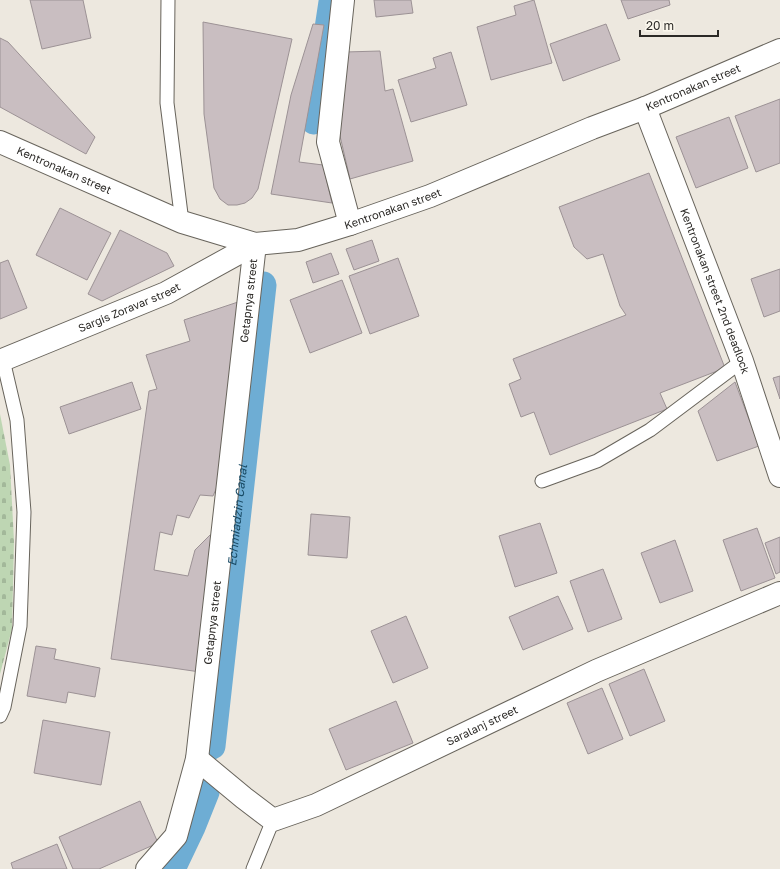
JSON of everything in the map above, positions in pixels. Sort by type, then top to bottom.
[{"type":"street","points":[[343,0],[328,142],[350,224]]},
{"type":"street","name":"Kentronakan street","points":[[0,142],[182,222],[255,244],[298,240],[424,199],[780,50]]},
{"type":"street","name":"Kentronakan street 2nd deadlock","points":[[644,108],[742,361],[780,476]]},
{"type":"street","name":"Sargis Zoravar street","points":[[2,361],[166,292],[255,244]]},
{"type":"street","name":"Getapnya street","points":[[147,869],[176,836],[197,759],[255,244]]},
{"type":"street","name":"Saralanj street","points":[[273,820],[316,805],[596,671],[780,593]]},
{"type":"street","points":[[197,759],[273,820]]},
{"type":"lane","points":[[168,0],[167,103],[182,222]]},
{"type":"lane","points":[[0,716],[4,707],[20,626],[24,512],[17,420],[2,361]]},
{"type":"lane","points":[[542,480],[597,461],[650,430],[742,361]]},
{"type":"lane","points":[[253,869],[273,820]]},
{"type":"green space","points":[[0,414],[10,465],[14,541],[12,629],[0,674]]},
{"type":"building","points":[[30,0],[83,0],[91,38],[42,49]]},
{"type":"building","points":[[374,0],[411,0],[413,13],[376,17]]},
{"type":"building","points":[[534,0],[552,63],[491,80],[477,27],[516,15],[514,6]]},
{"type":"building","points":[[621,0],[669,0],[670,5],[628,19]]},
{"type":"building","points":[[203,22],[292,39],[258,189],[252,198],[245,203],[237,205],[228,205],[220,199],[214,188],[204,114]]},
{"type":"building","points":[[313,24],[324,25],[299,162],[323,165],[332,203],[271,194],[291,95]]},
{"type":"building","points":[[606,24],[620,60],[563,81],[550,44]]},
{"type":"building","points":[[0,38],[8,42],[95,137],[86,154],[0,107]]},
{"type":"building","points":[[380,51],[385,91],[393,89],[413,161],[350,179],[337,123],[345,52]]},
{"type":"building","points":[[451,52],[467,105],[411,122],[398,80],[436,68],[433,58]]},
{"type":"building","points":[[780,99],[780,163],[756,172],[735,116]]},
{"type":"building","points":[[729,117],[748,168],[696,188],[676,137]]},
{"type":"building","points":[[649,173],[725,368],[660,393],[667,409],[550,455],[534,412],[521,417],[509,384],[521,379],[513,359],[626,315],[620,306],[603,254],[587,259],[574,247],[559,207]]},
{"type":"building","points":[[60,208],[111,233],[87,280],[36,255]]},
{"type":"building","points":[[120,230],[167,253],[174,266],[102,301],[88,294]]},
{"type":"building","points":[[372,240],[379,261],[354,270],[346,249]]},
{"type":"building","points":[[331,253],[339,274],[313,283],[306,262]]},
{"type":"building","points":[[398,258],[419,316],[370,334],[349,276]]},
{"type":"building","points":[[8,260],[27,308],[0,319],[0,263]]},
{"type":"building","points":[[780,269],[780,311],[764,317],[751,279]]},
{"type":"building","points":[[342,280],[362,333],[310,353],[290,300]]},
{"type":"building","points":[[238,302],[226,466],[213,496],[200,495],[189,518],[177,515],[172,535],[160,532],[154,570],[188,576],[195,550],[210,535],[218,535],[200,672],[111,659],[149,391],[157,389],[146,355],[190,341],[184,320]]},
{"type":"building","points":[[780,376],[780,399],[773,378]]},
{"type":"building","points":[[132,382],[141,409],[69,434],[60,407]]},
{"type":"building","points":[[735,382],[759,446],[717,461],[698,411]]},
{"type":"building","points":[[311,514],[350,517],[347,558],[308,555]]},
{"type":"building","points":[[540,523],[557,573],[515,587],[499,536]]},
{"type":"building","points":[[757,528],[775,578],[741,591],[723,540]]},
{"type":"building","points":[[780,537],[780,572],[776,574],[765,543]]},
{"type":"building","points":[[675,540],[693,591],[660,603],[641,553]]},
{"type":"building","points":[[603,569],[622,619],[588,632],[570,581]]},
{"type":"building","points":[[558,596],[573,629],[523,650],[509,617]]},
{"type":"building","points":[[406,616],[428,668],[393,683],[371,631]]},
{"type":"building","points":[[36,646],[56,649],[54,659],[100,668],[95,697],[68,692],[66,703],[27,696]]},
{"type":"building","points":[[644,669],[665,721],[630,736],[609,684]]},
{"type":"building","points":[[602,688],[623,739],[588,754],[567,703]]},
{"type":"building","points":[[396,701],[413,743],[346,770],[329,729]]},
{"type":"building","points":[[43,720],[110,732],[101,785],[34,773]]},
{"type":"building","points":[[140,801],[158,843],[99,869],[73,869],[59,837]]},
{"type":"building","points":[[57,844],[67,869],[13,869],[11,863]]},
{"type":"waterway","name":"Echmiadzin Canal","points":[[314,121],[332,2]]},
{"type":"waterway","name":"Echmiadzin Canal","points":[[212,746],[263,285]]},
{"type":"waterway","name":"Echmiadzin Canal","points":[[172,869],[192,827],[206,792]]}]
